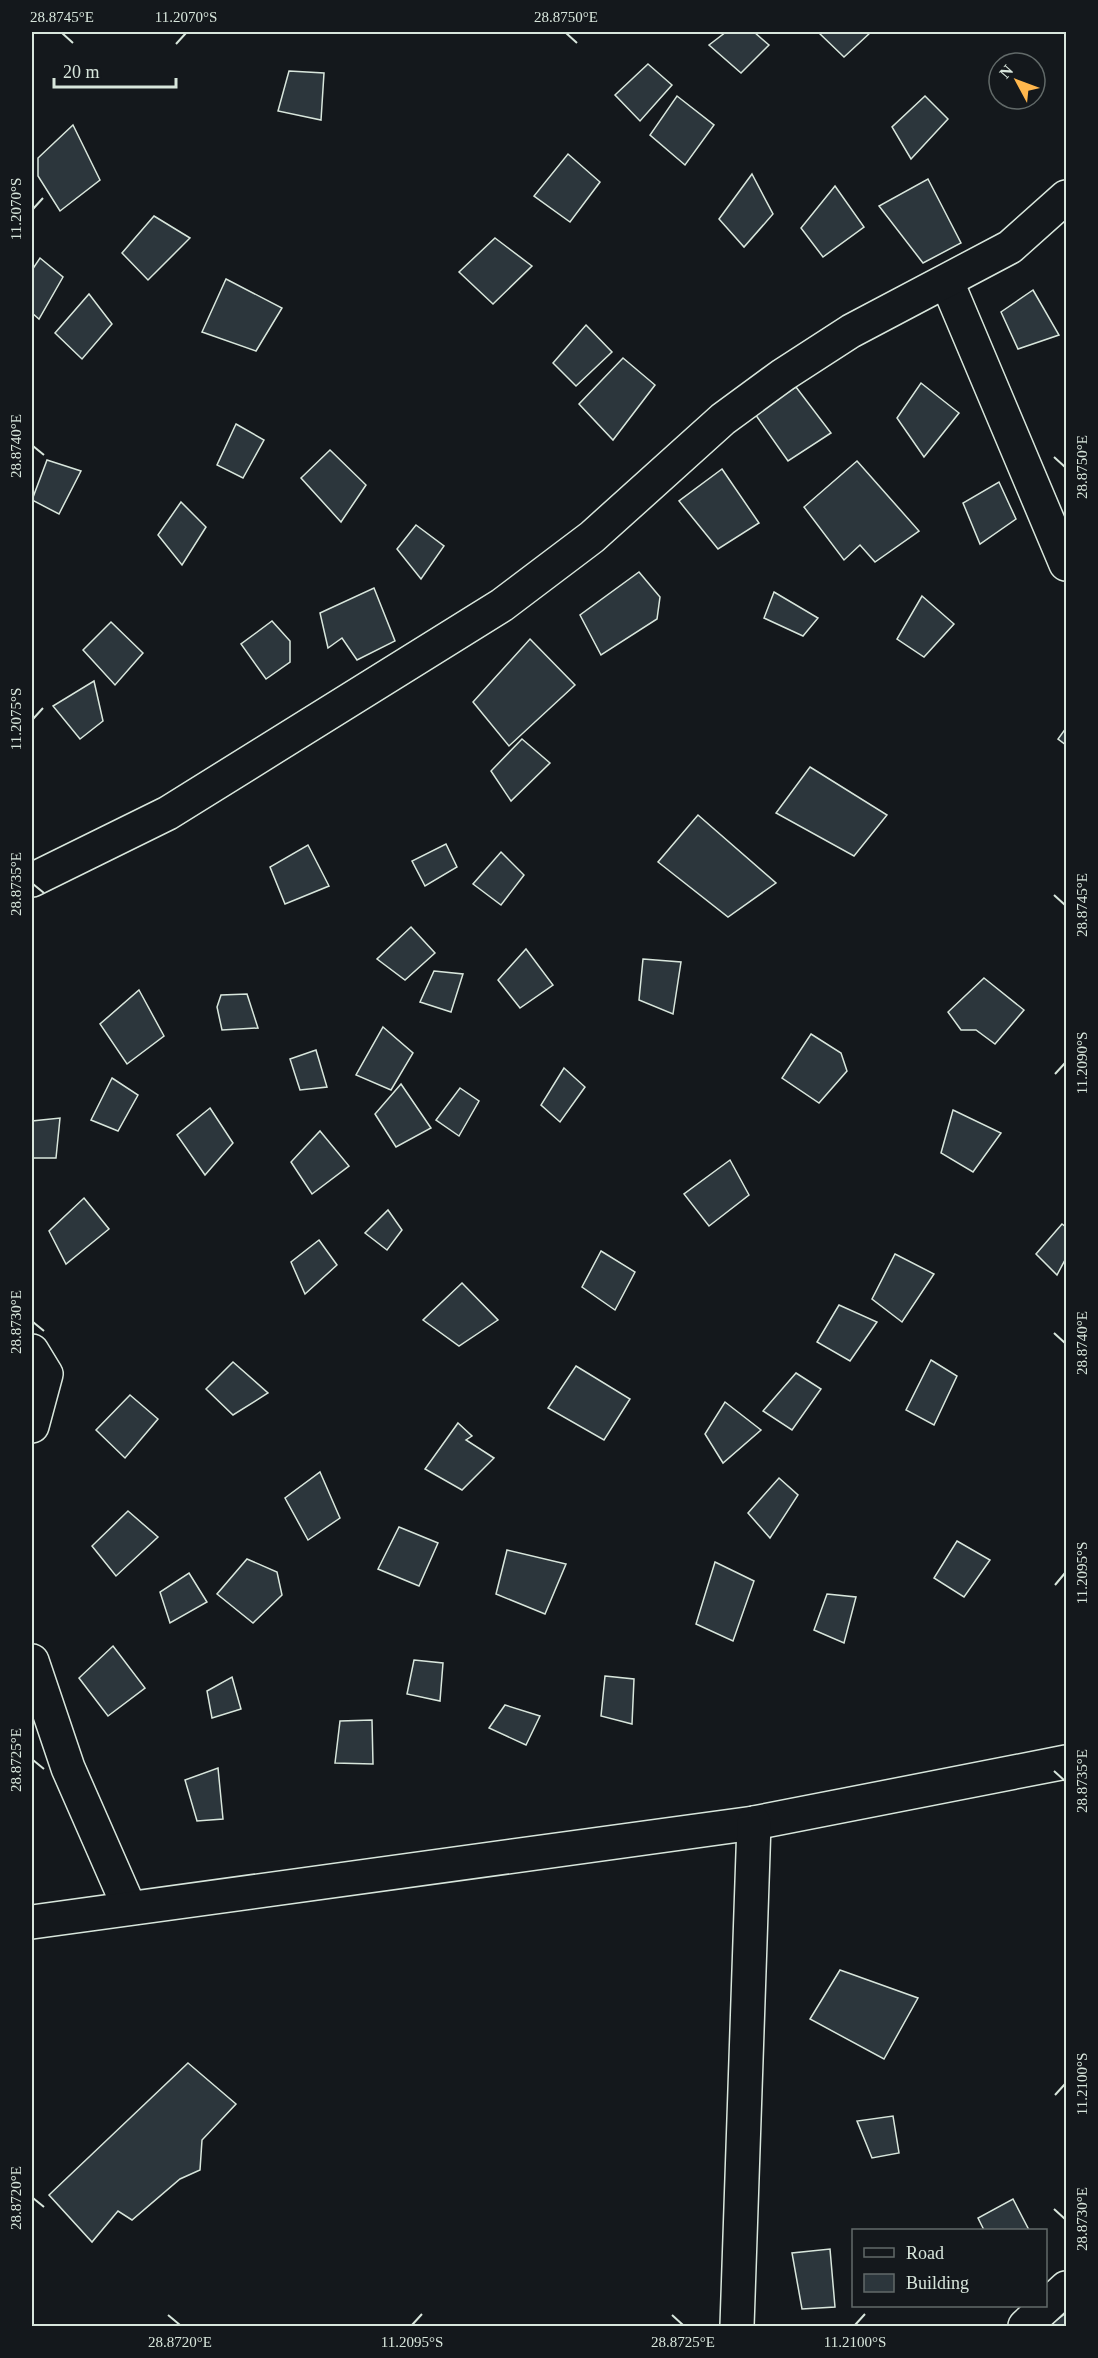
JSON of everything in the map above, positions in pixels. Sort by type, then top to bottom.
[{"type":"street","points":[[32,880],[168,813],[502,605],[592,537],[723,419],[783,375],[851,331],[1010,247],[1066,197]]},
{"type":"street","points":[[947,282],[1066,564]]},
{"type":"street","points":[[32,1351],[46,1374],[32,1426]]},
{"type":"street","points":[[32,1661],[68,1768],[129,1907]]},
{"type":"street","points":[[32,1922],[754,1823],[1066,1762]]},
{"type":"street","points":[[737,2326],[754,1823]]},
{"type":"street","points":[[1047,2306],[1066,2288]]},
{"type":"street","points":[[1025,2326],[1046,2307]]},
{"type":"building","points":[[726,32],[754,32],[769,45],[741,73],[709,45]]},
{"type":"building","points":[[818,32],[871,32],[844,57]]},
{"type":"building","points":[[648,64],[672,85],[640,121],[615,95]]},
{"type":"building","points":[[289,71],[324,73],[321,120],[278,111]]},
{"type":"building","points":[[677,96],[714,125],[685,165],[650,135]]},
{"type":"building","points":[[925,96],[948,119],[911,159],[892,127]]},
{"type":"building","points":[[73,125],[100,180],[60,211],[38,176],[38,158]]},
{"type":"building","points":[[568,154],[600,182],[570,222],[534,196]]},
{"type":"building","points":[[752,174],[773,214],[744,247],[719,219]]},
{"type":"building","points":[[928,179],[961,243],[923,263],[879,206]]},
{"type":"building","points":[[835,186],[864,227],[823,257],[801,228]]},
{"type":"building","points":[[154,216],[190,238],[148,280],[122,253]]},
{"type":"building","points":[[495,238],[532,266],[493,304],[459,272]]},
{"type":"building","points":[[40,258],[63,277],[39,319],[32,313],[32,270]]},
{"type":"building","points":[[226,279],[282,308],[256,351],[202,332]]},
{"type":"building","points":[[1033,290],[1059,335],[1018,349],[1001,312]]},
{"type":"building","points":[[89,294],[112,324],[82,359],[55,333]]},
{"type":"building","points":[[586,325],[612,352],[576,386],[553,363]]},
{"type":"building","points":[[623,358],[655,385],[613,440],[579,404]]},
{"type":"building","points":[[921,383],[959,413],[924,457],[897,418]]},
{"type":"building","points":[[796,387],[831,433],[788,461],[755,414]]},
{"type":"building","points":[[236,424],[264,440],[243,478],[217,465]]},
{"type":"building","points":[[330,450],[366,485],[341,522],[301,478]]},
{"type":"building","points":[[47,460],[81,471],[59,514],[32,500]]},
{"type":"building","points":[[857,461],[919,531],[875,562],[860,545],[844,560],[804,507]]},
{"type":"building","points":[[722,469],[759,523],[718,549],[679,501]]},
{"type":"building","points":[[999,482],[1016,519],[980,544],[963,503]]},
{"type":"building","points":[[181,502],[206,527],[182,565],[158,535]]},
{"type":"building","points":[[416,525],[444,546],[421,579],[397,549]]},
{"type":"building","points":[[639,572],[660,597],[657,619],[601,655],[580,615]]},
{"type":"building","points":[[374,588],[395,641],[357,660],[342,638],[328,648],[320,613]]},
{"type":"building","points":[[774,592],[818,618],[803,636],[764,618]]},
{"type":"building","points":[[922,596],[954,624],[924,657],[897,639]]},
{"type":"building","points":[[272,621],[290,641],[290,662],[266,679],[241,644]]},
{"type":"building","points":[[111,622],[143,653],[115,685],[83,650]]},
{"type":"building","points":[[530,639],[575,685],[509,746],[473,702]]},
{"type":"building","points":[[94,681],[103,721],[80,739],[53,706]]},
{"type":"building","points":[[1066,728],[1066,745],[1058,739]]},
{"type":"building","points":[[522,739],[550,763],[511,801],[491,771]]},
{"type":"building","points":[[810,767],[887,815],[854,856],[776,813]]},
{"type":"building","points":[[698,815],[776,883],[728,917],[658,862]]},
{"type":"building","points":[[446,844],[457,867],[425,886],[412,861]]},
{"type":"building","points":[[308,845],[329,886],[285,904],[270,867]]},
{"type":"building","points":[[501,852],[524,875],[501,905],[473,884]]},
{"type":"building","points":[[411,927],[435,953],[405,980],[377,959]]},
{"type":"building","points":[[526,949],[553,985],[520,1008],[498,980]]},
{"type":"building","points":[[643,959],[681,962],[673,1014],[639,1000]]},
{"type":"building","points":[[434,971],[463,974],[451,1012],[420,1002]]},
{"type":"building","points":[[984,978],[1024,1010],[995,1044],[976,1030],[961,1030],[948,1012]]},
{"type":"building","points":[[139,990],[164,1036],[127,1064],[100,1024]]},
{"type":"building","points":[[247,994],[258,1028],[222,1030],[217,1007],[221,995]]},
{"type":"building","points":[[383,1027],[413,1053],[391,1090],[356,1075]]},
{"type":"building","points":[[811,1034],[841,1053],[847,1071],[819,1103],[782,1078]]},
{"type":"building","points":[[316,1050],[327,1087],[300,1090],[290,1059]]},
{"type":"building","points":[[564,1068],[585,1087],[560,1122],[541,1105]]},
{"type":"building","points":[[112,1078],[138,1095],[118,1131],[91,1120]]},
{"type":"building","points":[[401,1084],[431,1128],[396,1147],[375,1114]]},
{"type":"building","points":[[460,1088],[479,1101],[459,1136],[436,1120]]},
{"type":"building","points":[[210,1108],[233,1143],[205,1175],[177,1135]]},
{"type":"building","points":[[953,1110],[1001,1133],[973,1172],[941,1153]]},
{"type":"building","points":[[60,1118],[56,1158],[32,1158],[32,1121]]},
{"type":"building","points":[[320,1131],[349,1166],[312,1194],[291,1162]]},
{"type":"building","points":[[730,1160],[749,1195],[709,1226],[684,1194]]},
{"type":"building","points":[[84,1198],[109,1229],[66,1264],[49,1231]]},
{"type":"building","points":[[388,1210],[402,1230],[387,1250],[365,1233]]},
{"type":"building","points":[[1062,1224],[1066,1227],[1066,1258],[1057,1275],[1036,1254]]},
{"type":"building","points":[[319,1240],[337,1265],[305,1294],[291,1262]]},
{"type":"building","points":[[601,1251],[635,1272],[615,1310],[582,1287]]},
{"type":"building","points":[[895,1254],[934,1274],[902,1322],[872,1299]]},
{"type":"building","points":[[462,1283],[498,1320],[459,1346],[423,1320]]},
{"type":"building","points":[[839,1305],[877,1322],[850,1361],[817,1342]]},
{"type":"building","points":[[931,1360],[957,1376],[934,1425],[906,1410]]},
{"type":"building","points":[[233,1362],[268,1393],[233,1415],[206,1389]]},
{"type":"building","points":[[576,1366],[630,1399],[604,1440],[548,1408]]},
{"type":"building","points":[[796,1373],[821,1389],[792,1430],[763,1411]]},
{"type":"building","points":[[130,1395],[158,1419],[125,1458],[96,1430]]},
{"type":"building","points":[[725,1402],[761,1430],[723,1463],[705,1434]]},
{"type":"building","points":[[458,1423],[472,1436],[466,1440],[494,1458],[462,1490],[425,1469]]},
{"type":"building","points":[[320,1472],[340,1518],[308,1540],[285,1498]]},
{"type":"building","points":[[779,1478],[798,1495],[770,1538],[748,1513]]},
{"type":"building","points":[[128,1511],[158,1537],[116,1576],[92,1546]]},
{"type":"building","points":[[399,1527],[438,1543],[419,1586],[378,1569]]},
{"type":"building","points":[[957,1541],[990,1560],[964,1597],[934,1578]]},
{"type":"building","points":[[507,1550],[566,1564],[545,1614],[496,1594]]},
{"type":"building","points":[[247,1559],[277,1572],[282,1595],[253,1623],[217,1594]]},
{"type":"building","points":[[715,1562],[754,1581],[733,1641],[696,1624]]},
{"type":"building","points":[[189,1573],[207,1602],[170,1623],[160,1592]]},
{"type":"building","points":[[827,1594],[856,1597],[844,1643],[814,1630]]},
{"type":"building","points":[[113,1646],[145,1688],[108,1716],[79,1678]]},
{"type":"building","points":[[414,1660],[443,1663],[440,1701],[407,1694]]},
{"type":"building","points":[[605,1676],[634,1679],[632,1724],[601,1716]]},
{"type":"building","points":[[232,1677],[241,1709],[212,1718],[207,1691]]},
{"type":"building","points":[[505,1705],[540,1716],[526,1745],[489,1728]]},
{"type":"building","points":[[372,1720],[373,1764],[335,1763],[340,1721]]},
{"type":"building","points":[[218,1768],[223,1819],[197,1821],[185,1780]]},
{"type":"building","points":[[840,1970],[918,1998],[884,2059],[810,2019]]},
{"type":"building","points":[[188,2063],[236,2104],[202,2140],[200,2170],[180,2179],[132,2220],[118,2211],[92,2242],[49,2195]]},
{"type":"building","points":[[893,2116],[899,2153],[872,2158],[857,2121]]},
{"type":"building","points":[[1013,2199],[1028,2229],[984,2229],[978,2218]]},
{"type":"building","points":[[830,2249],[835,2307],[802,2309],[792,2253]]},
{"type":"building","points":[[1066,2313],[1066,2326],[1049,2326]]}]
